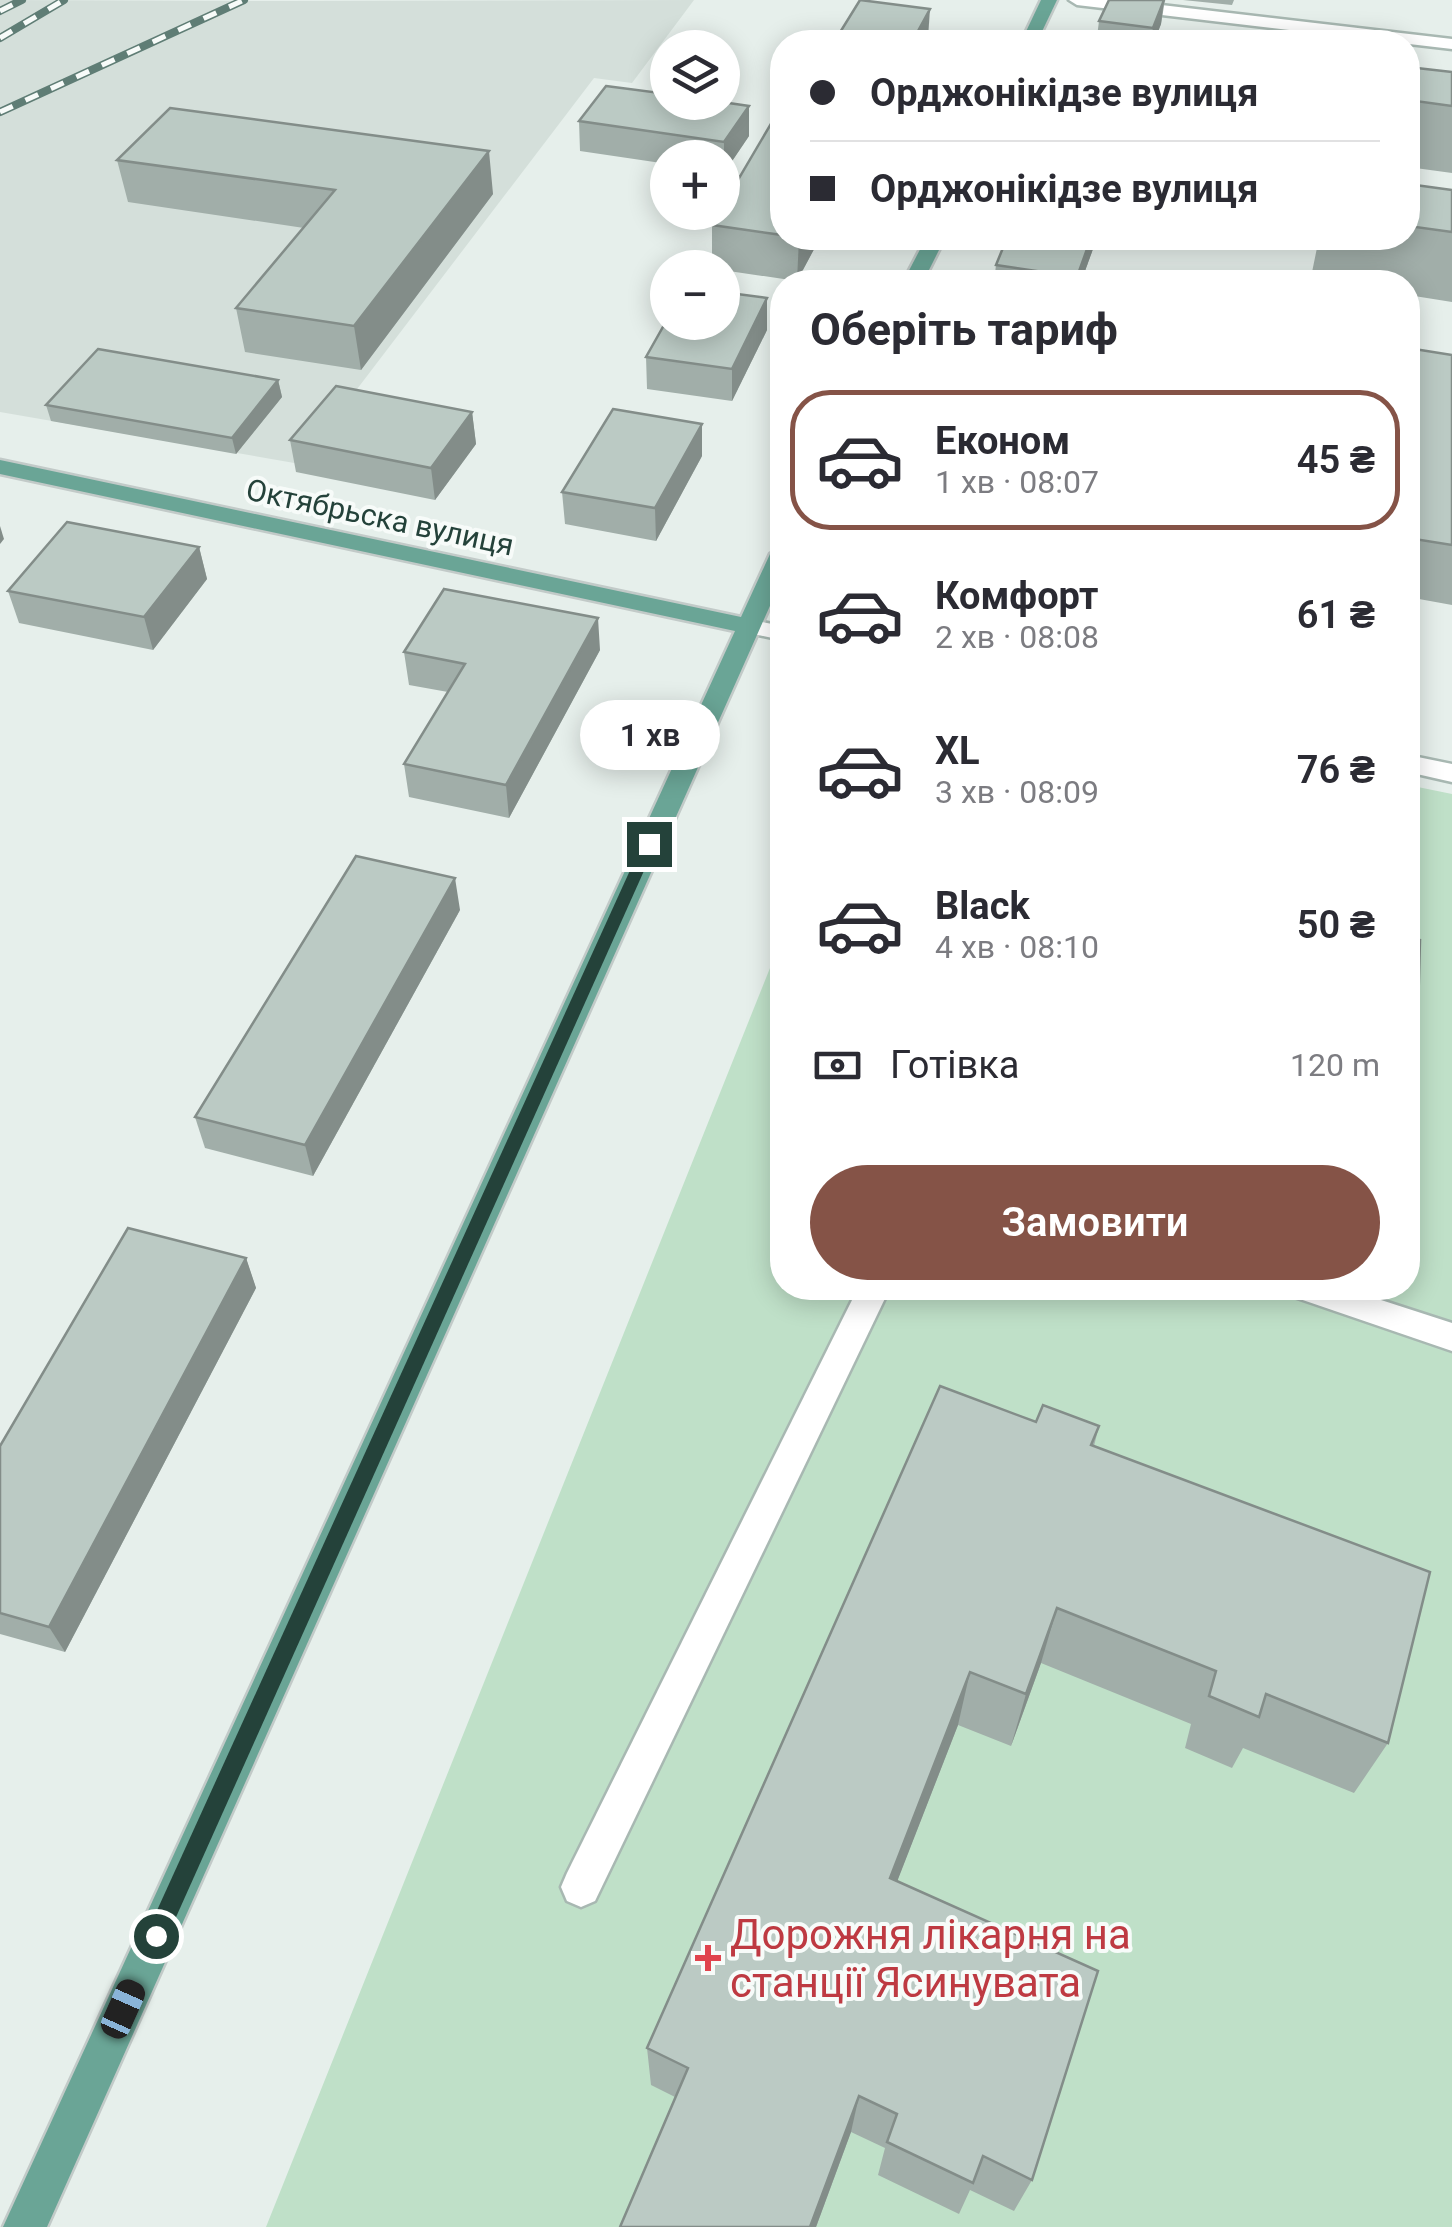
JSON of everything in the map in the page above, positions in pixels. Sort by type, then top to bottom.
[{"type":"main road","points":[[1035,30],[1049,0]]},
{"type":"main road","name":"Октябрьска вулиця","points":[[0,467],[748,626]]},
{"type":"main road","points":[[25,2227],[770,579]]},
{"type":"street","points":[[1077,0],[1333,30]]},
{"type":"street","points":[[1420,40],[1452,44]]},
{"type":"street","points":[[748,626],[770,631]]},
{"type":"street","points":[[1420,766],[1452,773]]},
{"type":"street","points":[[581,1887],[868,1300]]},
{"type":"street","points":[[1341,1300],[1452,1337]]},
{"type":"shaded area","points":[[0,0],[694,0],[672,30],[650,30],[650,59],[632,83],[594,78],[300,464],[0,412]]},
{"type":"green space","points":[[1420,787],[1452,794],[1452,2227],[266,2227],[770,968],[770,1300],[1420,1300]]},
{"type":"building","points":[[860,0],[930,9],[919,30],[841,30]]},
{"type":"building","points":[[1109,0],[1164,0],[1153,28],[1099,21]]},
{"type":"building","points":[[1420,68],[1452,72],[1452,106],[1420,102]]},
{"type":"building","points":[[606,86],[650,92],[650,120],[739,120],[725,140],[579,121]]},
{"type":"building","points":[[740,105],[749,106],[740,119]]},
{"type":"building","points":[[170,108],[489,151],[354,326],[236,308],[335,190],[117,160]]},
{"type":"building","points":[[770,125],[770,233],[740,229],[740,176]]},
{"type":"building","points":[[1420,186],[1452,190],[1452,232],[1420,228]]},
{"type":"building","points":[[1002,250],[1087,250],[1080,270],[996,265]]},
{"type":"building","points":[[740,294],[767,298],[732,369],[646,357],[656,340],[740,340]]},
{"type":"building","points":[[98,349],[278,380],[232,438],[46,405]]},
{"type":"building","points":[[1420,350],[1452,355],[1452,545],[1420,540]]},
{"type":"building","points":[[336,386],[472,412],[431,468],[290,440]]},
{"type":"building","points":[[613,409],[702,424],[655,508],[562,492]]},
{"type":"building","points":[[67,522],[199,547],[144,617],[8,591]]},
{"type":"building","points":[[444,589],[598,618],[506,785],[404,764],[465,664],[404,652]]},
{"type":"building","points":[[356,856],[455,878],[305,1145],[195,1117]]},
{"type":"building","points":[[128,1228],[246,1258],[49,1627],[0,1613],[0,1446]]},
{"type":"building","points":[[940,1386],[1036,1422],[1043,1405],[1099,1426],[1091,1445],[1430,1572],[1388,1743],[1266,1694],[1259,1717],[1209,1696],[1216,1671],[1057,1608],[1026,1694],[970,1672],[890,1878],[1098,1971],[1032,2180],[983,2156],[973,2183],[887,2142],[897,2114],[859,2096],[810,2227],[620,2227],[688,2068],[647,2048]]},
{"type":"railway","points":[[0,11],[22,0]]},
{"type":"railway","points":[[0,38],[64,0]]},
{"type":"railway","points":[[0,112],[244,0]]},
{"type":"place","name":"Дорожня лікарня на станції Ясинувата","points":[[708,1958]]},
{"type":"route","points":[[156,1936],[649,844]]}]
